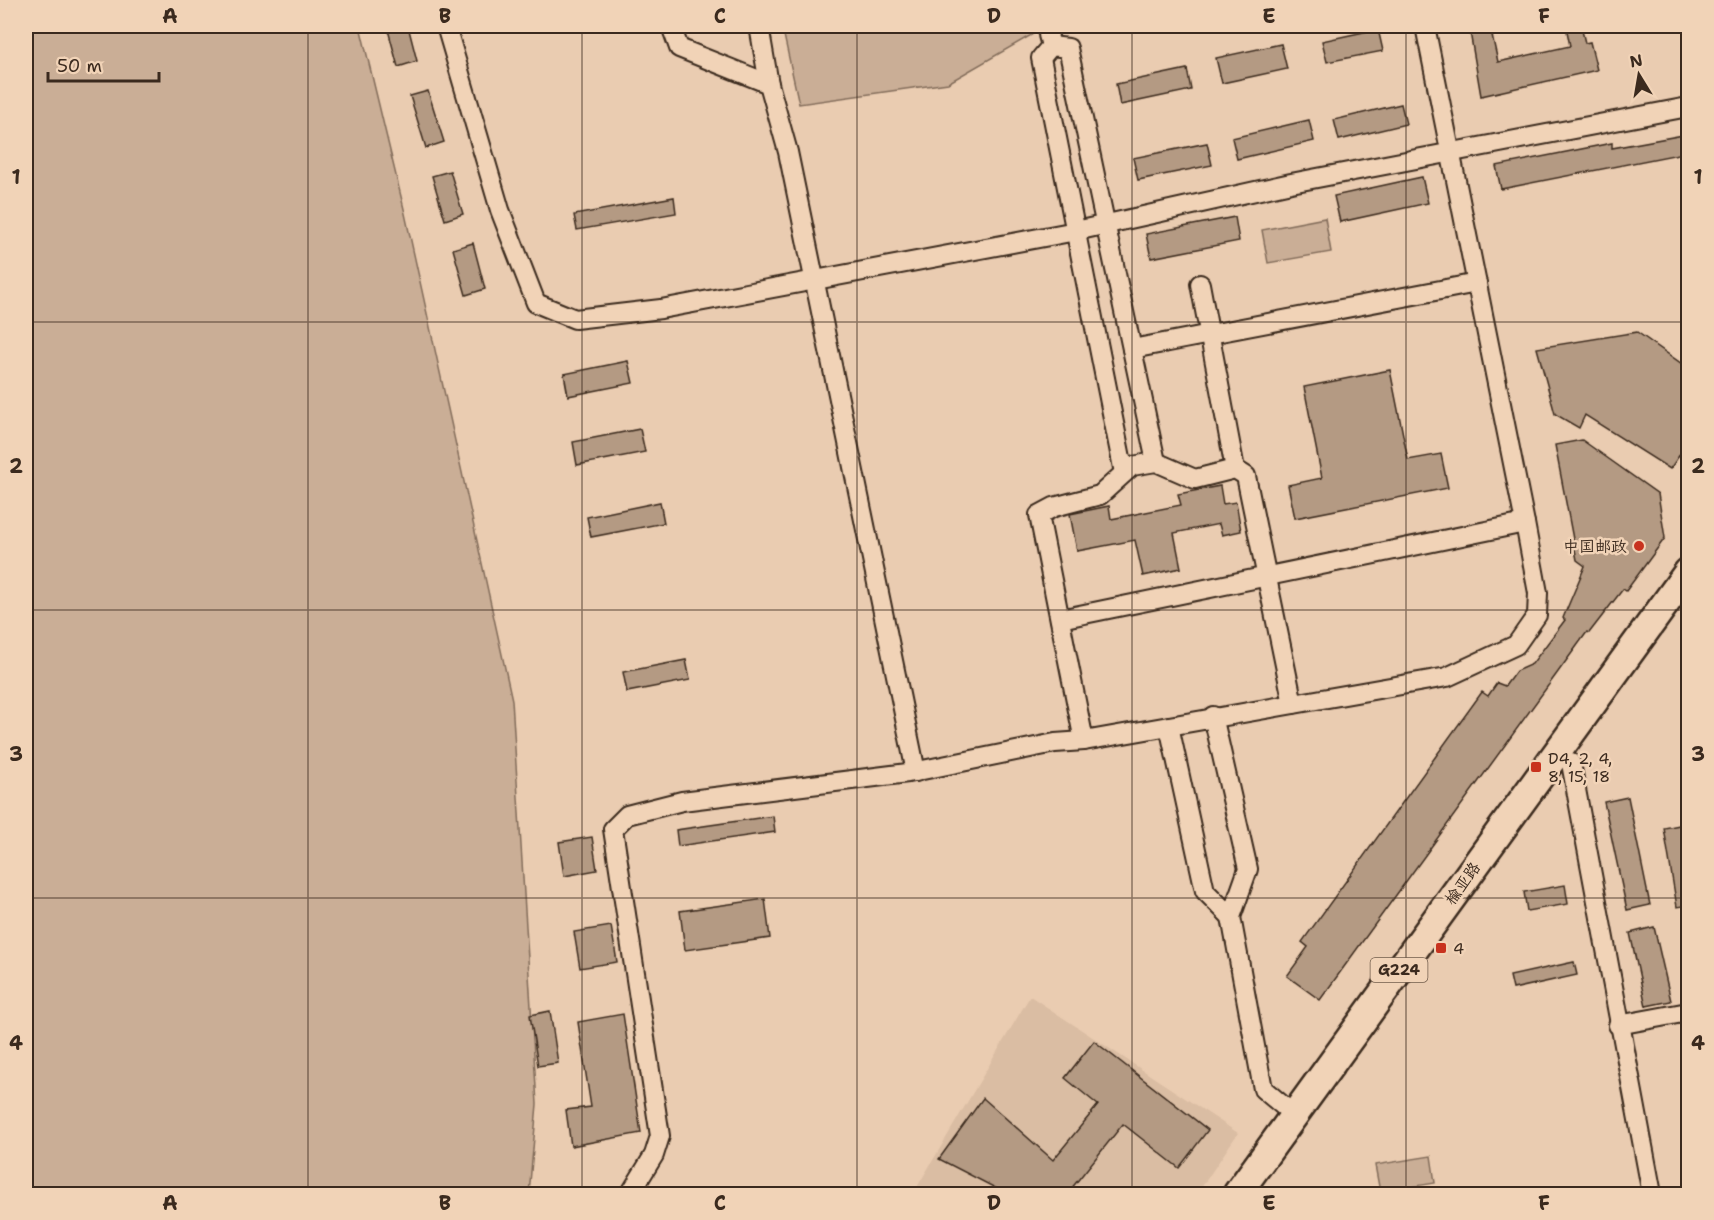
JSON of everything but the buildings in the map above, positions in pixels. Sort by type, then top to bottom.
[{"type":"highway","name":"榆亚路","points":[[1237,1194],[1689,572]]},
{"type":"highway","name":"榆亚路","points":[[1258,1194],[1689,600]]},
{"type":"lane","points":[[446,26],[500,210],[536,303],[575,319],[661,309],[1076,231],[1291,183],[1689,107]]},
{"type":"lane","points":[[671,26],[679,48],[769,84]]},
{"type":"lane","points":[[759,26],[769,84],[788,152],[815,279],[916,772]]},
{"type":"lane","points":[[1051,46],[1048,35],[1052,26]]},
{"type":"lane","points":[[630,1194],[654,1155],[660,1136],[613,829],[627,815],[682,801],[916,772],[1055,743],[1084,741],[1213,716],[1447,677],[1516,645],[1537,615],[1538,593],[1525,523],[1425,26]]},
{"type":"lane","points":[[1051,46],[1068,48],[1156,462]]},
{"type":"lane","points":[[1051,46],[1041,58],[1124,473]]},
{"type":"lane","points":[[1132,349],[1477,283]]},
{"type":"lane","points":[[1200,284],[1234,470]]},
{"type":"lane","points":[[1084,741],[1039,515],[1054,507],[1100,495],[1132,466],[1156,462],[1196,479],[1234,470],[1246,476],[1293,704]]},
{"type":"lane","points":[[1060,619],[1525,523]]},
{"type":"lane","points":[[1213,716],[1248,869],[1231,917],[1263,1089],[1294,1115]]},
{"type":"lane","points":[[1169,726],[1205,891],[1231,917]]},
{"type":"lane","points":[[1570,763],[1652,1194]]},
{"type":"lane","points":[[1618,1024],[1689,1012]]},
{"type":"shaded area","points":[[26,26],[360,26],[404,209],[512,700],[537,1104],[529,1194],[26,1194]]},
{"type":"shaded area","points":[[782,26],[1047,26],[948,83],[799,104]]},
{"type":"shaded area","points":[[1325,218],[1331,252],[1268,263],[1262,230]]},
{"type":"shaded area","points":[[1030,996],[1238,1133],[1197,1194],[913,1194]]},
{"type":"shaded area","points":[[1431,1156],[1435,1183],[1380,1192],[1375,1165]]},
{"type":"place","name":"中国邮政","points":[[1639,546]]},
{"type":"place","name":"D4, 2, 4, 8, 15, 18","points":[[1536,767]]},
{"type":"place","name":"4","points":[[1441,948]]}]
